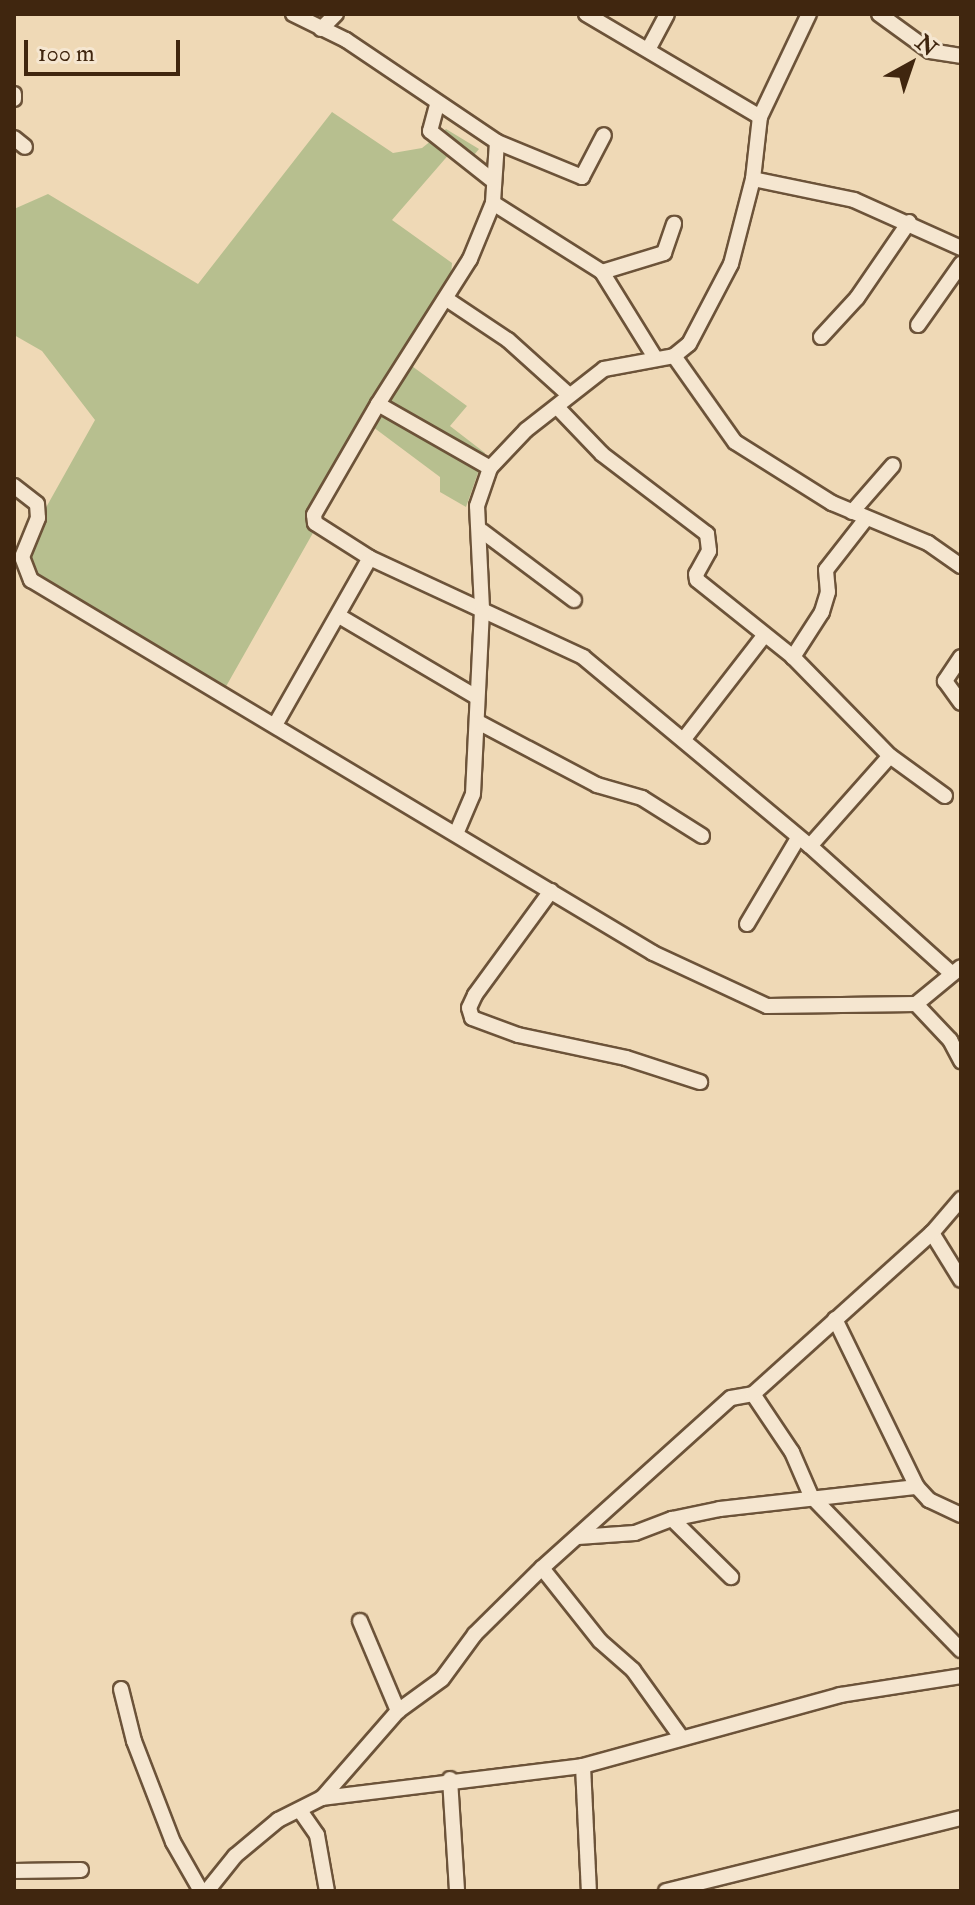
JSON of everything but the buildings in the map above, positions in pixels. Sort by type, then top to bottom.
[{"type":"street","points":[[293,14],[346,40],[437,105],[497,142],[582,177],[604,135]]},
{"type":"street","points":[[321,29],[336,14]]},
{"type":"street","points":[[586,14],[649,48],[760,117]]},
{"type":"street","points":[[649,48],[667,14]]},
{"type":"street","points":[[456,834],[473,794],[478,722],[475,696],[482,608],[482,531],[477,506],[490,468],[517,438],[557,407],[568,394],[604,369],[654,356],[674,356],[700,327],[731,264],[753,179],[760,117],[809,14]]},
{"type":"street","points":[[879,14],[930,51],[961,56]]},
{"type":"street","points":[[437,105],[430,131],[492,180]]},
{"type":"street","points":[[14,486],[37,504],[38,518],[22,557],[31,580],[551,891],[617,934],[743,999],[767,1006],[916,1004],[957,970],[583,657],[370,558],[315,523],[314,515],[378,404],[448,300],[493,203],[492,180],[497,142]]},
{"type":"street","points":[[753,179],[854,200],[909,222],[961,248]]},
{"type":"street","points":[[493,203],[602,272],[654,356]]},
{"type":"street","points":[[821,337],[857,298],[909,222]]},
{"type":"street","points":[[602,272],[664,253],[674,224]]},
{"type":"street","points":[[918,325],[961,264]]},
{"type":"street","points":[[448,300],[508,340],[568,394]]},
{"type":"street","points":[[674,356],[735,442],[858,516],[918,538],[961,566]]},
{"type":"street","points":[[378,404],[490,468]]},
{"type":"street","points":[[557,407],[602,454],[707,534],[709,551],[697,580],[763,637],[793,657],[890,756],[945,796]]},
{"type":"street","points":[[793,657],[822,612],[828,592],[826,570],[893,465]]},
{"type":"street","points":[[482,531],[574,600]]},
{"type":"street","points":[[275,725],[370,558]]},
{"type":"street","points":[[339,616],[475,696]]},
{"type":"street","points":[[684,739],[763,637]]},
{"type":"street","points":[[961,657],[945,681],[961,703]]},
{"type":"street","points":[[478,722],[597,785],[642,798],[702,836]]},
{"type":"street","points":[[747,924],[804,842],[890,756]]},
{"type":"street","points":[[551,891],[475,995],[469,1008],[472,1018],[518,1035],[626,1058],[700,1082]]},
{"type":"street","points":[[916,1004],[956,1036],[961,1061]]},
{"type":"street","points":[[207,1891],[235,1856],[278,1820],[301,1812],[322,1798],[398,1711],[442,1679],[475,1634],[542,1568],[731,1398],[753,1394],[932,1233],[961,1199]]},
{"type":"street","points":[[932,1233],[961,1280]]},
{"type":"street","points":[[835,1319],[917,1487],[929,1500],[961,1515]]},
{"type":"street","points":[[753,1394],[792,1452],[811,1496],[961,1650]]},
{"type":"street","points":[[578,1537],[635,1533],[672,1519],[811,1496],[917,1487]]},
{"type":"street","points":[[672,1519],[731,1577]]},
{"type":"street","points":[[542,1568],[600,1641],[633,1670],[669,1715],[681,1737]]},
{"type":"street","points":[[360,1621],[398,1711]]},
{"type":"street","points":[[322,1798],[450,1779],[583,1766],[658,1741],[716,1732],[840,1695],[961,1676]]},
{"type":"street","points":[[121,1689],[134,1741],[173,1842],[201,1891]]},
{"type":"street","points":[[658,1741],[669,1715]]},
{"type":"street","points":[[583,1766],[589,1891]]},
{"type":"street","points":[[450,1779],[457,1891]]},
{"type":"street","points":[[301,1812],[317,1835],[327,1891]]},
{"type":"street","points":[[666,1891],[961,1818]]},
{"type":"street","points":[[14,1871],[81,1870]]},
{"type":"green space","points":[[332,112],[393,153],[422,148],[446,129],[479,149],[474,155],[451,152],[392,220],[452,263],[451,276],[398,356],[467,406],[450,426],[485,453],[466,507],[440,492],[440,477],[373,427],[224,690],[15,563],[95,420],[42,351],[14,335],[14,209],[48,194],[198,284]]}]
